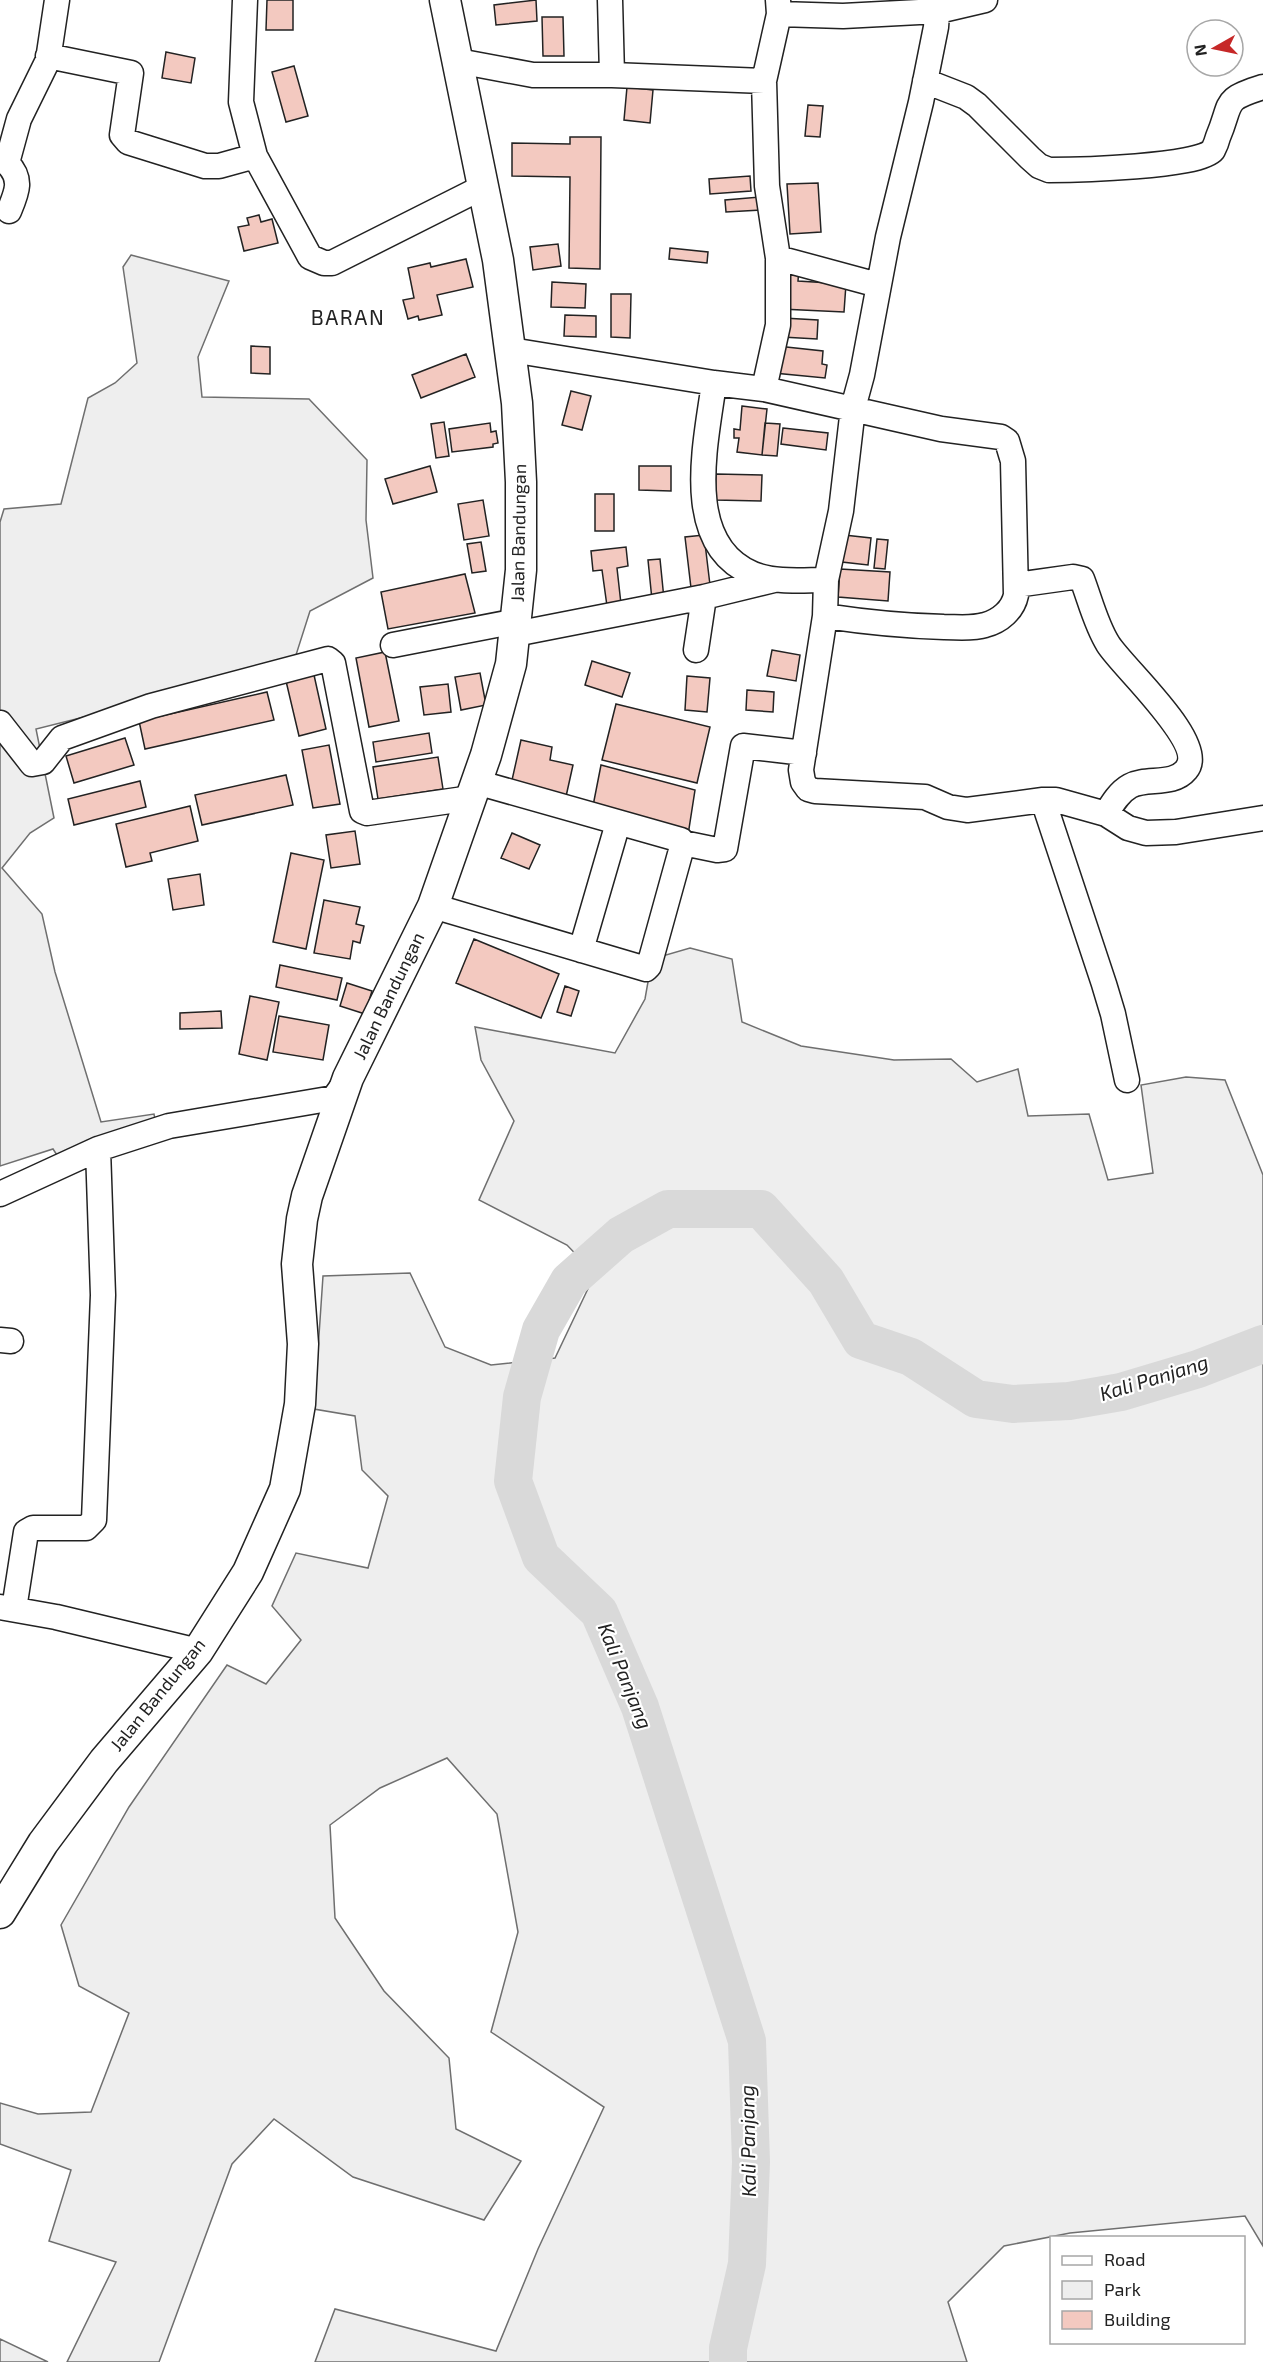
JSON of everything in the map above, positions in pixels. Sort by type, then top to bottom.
[{"type":"main road","name":"Jalan Bandungan","points":[[0,1913],[43,1843],[104,1761],[198,1651],[248,1572],[285,1489],[300,1404],[303,1344],[297,1264],[307,1196],[348,1078],[433,906],[473,790],[512,664],[521,570],[521,482],[517,403],[498,261],[445,0]]},
{"type":"street","points":[[9,211],[18,183],[13,169],[4,162],[19,119],[48,56],[57,0]]},
{"type":"street","points":[[245,0],[240,102],[255,156],[310,257],[324,264],[332,263],[483,187]]},
{"type":"street","points":[[610,0],[612,75]]},
{"type":"street","points":[[764,389],[778,325],[778,258],[767,186],[764,81],[778,7],[843,16],[985,0]]},
{"type":"street","points":[[938,5],[925,81],[878,285],[862,375],[853,408],[841,511],[826,580],[825,616],[801,777],[808,789],[815,791],[925,797],[948,807],[967,810],[1043,800],[1063,801],[1106,814],[1128,828],[1146,833],[1176,832],[1263,818]]},
{"type":"street","points":[[48,56],[131,73],[122,135],[128,142],[206,166],[219,166],[255,156]]},
{"type":"street","points":[[458,61],[533,75],[612,75],[764,81]]},
{"type":"street","points":[[925,81],[971,101],[1039,166],[1049,170],[1162,163],[1203,156],[1213,149],[1222,129],[1228,104],[1242,93],[1263,87]]},
{"type":"street","points":[[778,258],[878,285]]},
{"type":"street","points":[[511,350],[764,389],[941,429],[1001,437],[1007,441],[1013,461],[1016,585],[1014,604],[1008,611],[998,620],[973,627],[897,626],[825,616]]},
{"type":"street","points":[[714,383],[703,476],[704,506],[708,524],[716,539],[738,565],[753,574],[774,580]]},
{"type":"street","points":[[1016,585],[1073,577],[1082,579],[1107,644],[1168,714],[1191,751],[1191,762],[1180,775],[1130,786],[1115,799],[1106,814]]},
{"type":"street","points":[[393,645],[516,628],[704,597],[774,580],[826,580]]},
{"type":"street","points":[[696,650],[704,597]]},
{"type":"street","points":[[0,723],[32,764],[38,765],[62,738],[150,706],[328,659],[333,663],[362,810],[368,813],[473,790],[717,850],[724,849],[743,746],[804,753]]},
{"type":"street","points":[[1043,800],[1113,1014],[1127,1080]]},
{"type":"street","points":[[581,950],[618,824]]},
{"type":"street","points":[[433,906],[648,968],[683,843]]},
{"type":"street","points":[[0,1194],[98,1149],[170,1126],[334,1098],[348,1078]]},
{"type":"street","points":[[98,1149],[103,1296],[94,1520],[86,1528],[33,1528],[26,1532],[7,1608],[56,1617],[198,1651]]},
{"type":"green space","points":[[131,255],[229,281],[198,357],[202,397],[309,399],[367,460],[366,520],[373,578],[310,611],[296,655],[160,698],[36,729],[54,818],[30,833],[2,868],[42,914],[55,972],[101,1122],[154,1114],[159,1139],[68,1172],[53,1149],[0,1166],[0,522],[4,509],[61,504],[88,398],[115,383],[137,363],[123,267]]},
{"type":"green space","points":[[690,948],[732,959],[742,1022],[801,1046],[894,1060],[951,1059],[977,1082],[1018,1069],[1028,1116],[1089,1114],[1108,1180],[1153,1173],[1141,1085],[1186,1077],[1225,1080],[1263,1175],[1263,2246],[1245,2216],[1070,2233],[1004,2246],[948,2302],[967,2362],[315,2362],[335,2309],[496,2351],[538,2249],[604,2107],[491,2032],[518,1932],[497,1814],[447,1758],[380,1788],[330,1825],[335,1918],[384,1991],[449,2058],[456,2129],[521,2161],[484,2220],[353,2177],[274,2119],[232,2164],[159,2362],[67,2362],[116,2262],[49,2241],[71,2170],[0,2144],[0,2103],[38,2114],[91,2112],[129,2013],[79,1986],[61,1925],[129,1807],[227,1665],[266,1684],[301,1640],[272,1606],[296,1553],[368,1568],[388,1496],[362,1470],[355,1416],[314,1409],[323,1276],[410,1273],[445,1347],[491,1365],[555,1358],[595,1274],[567,1245],[479,1200],[514,1121],[481,1060],[475,1027],[615,1053],[645,999],[652,959]]},
{"type":"green space","points":[[0,2339],[48,2362],[0,2362]]},
{"type":"building","points":[[267,0],[293,0],[293,30],[266,30]]},
{"type":"building","points":[[536,0],[537,21],[496,25],[494,5]]},
{"type":"building","points":[[542,17],[563,17],[564,56],[543,56]]},
{"type":"building","points":[[166,52],[195,58],[191,83],[162,78]]},
{"type":"building","points":[[294,66],[308,116],[286,122],[272,72]]},
{"type":"building","points":[[627,87],[653,90],[650,123],[624,120]]},
{"type":"building","points":[[808,105],[823,106],[820,137],[805,136]]},
{"type":"building","points":[[570,137],[601,137],[600,269],[569,268],[570,177],[512,176],[512,143],[570,144]]},
{"type":"building","points":[[750,176],[751,191],[710,194],[709,179]]},
{"type":"building","points":[[818,183],[821,232],[790,234],[787,184]]},
{"type":"building","points":[[760,197],[761,210],[726,212],[725,200]]},
{"type":"building","points":[[259,215],[261,222],[272,219],[278,243],[244,251],[238,227],[249,225],[247,218]]},
{"type":"building","points":[[558,244],[561,266],[533,270],[530,247]]},
{"type":"building","points":[[670,248],[708,252],[707,263],[669,259]]},
{"type":"building","points":[[466,259],[473,287],[437,295],[442,315],[419,320],[418,316],[408,319],[403,300],[414,298],[408,268],[430,263],[431,267]]},
{"type":"building","points":[[783,267],[799,268],[798,281],[846,284],[844,312],[781,309]]},
{"type":"building","points":[[552,282],[586,284],[585,308],[551,307]]},
{"type":"building","points":[[611,294],[631,294],[630,338],[611,337]]},
{"type":"building","points":[[565,315],[596,316],[596,337],[564,336]]},
{"type":"building","points":[[783,318],[818,320],[817,339],[782,337]]},
{"type":"building","points":[[251,346],[270,347],[270,374],[251,373]]},
{"type":"building","points":[[777,346],[823,351],[822,364],[827,365],[825,378],[774,373]]},
{"type":"building","points":[[466,354],[475,377],[421,398],[412,375]]},
{"type":"building","points":[[571,391],[591,396],[582,430],[562,425]]},
{"type":"building","points":[[742,406],[767,409],[762,455],[737,452],[739,438],[734,438],[734,429],[740,430]]},
{"type":"building","points":[[444,422],[449,456],[436,458],[431,424]]},
{"type":"building","points":[[490,423],[491,432],[496,431],[498,443],[493,444],[493,447],[452,452],[449,429]]},
{"type":"building","points":[[765,423],[780,424],[777,456],[762,455]]},
{"type":"building","points":[[783,428],[828,433],[826,450],[781,444]]},
{"type":"building","points":[[430,466],[437,492],[393,504],[385,479]]},
{"type":"building","points":[[639,466],[671,466],[671,491],[639,490]]},
{"type":"building","points":[[716,474],[762,475],[761,501],[715,500]]},
{"type":"building","points":[[595,494],[614,494],[614,531],[595,531]]},
{"type":"building","points":[[483,500],[489,536],[464,540],[458,504]]},
{"type":"building","points":[[704,535],[710,585],[691,588],[685,537]]},
{"type":"building","points":[[844,535],[871,538],[868,565],[842,562]]},
{"type":"building","points":[[877,539],[888,540],[885,569],[874,568]]},
{"type":"building","points":[[481,542],[486,571],[472,573],[467,544]]},
{"type":"building","points":[[626,547],[628,566],[617,568],[621,604],[607,606],[602,570],[593,571],[591,551]]},
{"type":"building","points":[[660,559],[664,599],[652,600],[648,560]]},
{"type":"building","points":[[840,569],[890,572],[888,601],[838,597]]},
{"type":"building","points":[[465,574],[475,613],[388,629],[381,592]]},
{"type":"building","points":[[772,650],[800,655],[796,681],[767,676]]},
{"type":"building","points":[[385,652],[399,721],[369,727],[356,658]]},
{"type":"building","points":[[592,661],[630,673],[622,697],[585,685]]},
{"type":"building","points":[[480,673],[486,705],[461,710],[455,677]]},
{"type":"building","points":[[314,675],[326,729],[299,736],[286,681]]},
{"type":"building","points":[[687,676],[710,678],[707,712],[685,710]]},
{"type":"building","points":[[448,684],[451,712],[424,715],[420,687]]},
{"type":"building","points":[[747,690],[774,692],[773,712],[746,710]]},
{"type":"building","points":[[267,692],[274,720],[145,749],[139,721]]},
{"type":"building","points":[[616,704],[710,727],[697,783],[602,760]]},
{"type":"building","points":[[429,733],[432,753],[376,762],[373,742]]},
{"type":"building","points":[[125,738],[134,765],[74,783],[66,756]]},
{"type":"building","points":[[521,740],[552,747],[550,760],[573,765],[565,801],[510,789]]},
{"type":"building","points":[[329,745],[340,804],[313,808],[302,750]]},
{"type":"building","points":[[438,757],[443,789],[378,799],[373,767]]},
{"type":"building","points":[[601,765],[695,790],[688,835],[592,811]]},
{"type":"building","points":[[286,775],[293,805],[202,825],[195,795]]},
{"type":"building","points":[[140,781],[146,807],[74,825],[68,799]]},
{"type":"building","points":[[190,806],[198,841],[150,853],[152,861],[126,867],[116,824]]},
{"type":"building","points":[[355,831],[360,864],[331,868],[326,835]]},
{"type":"building","points":[[512,833],[540,845],[529,869],[501,858]]},
{"type":"building","points":[[291,853],[324,860],[306,949],[273,942]]},
{"type":"building","points":[[200,874],[204,905],[173,910],[168,879]]},
{"type":"building","points":[[324,900],[360,907],[356,924],[364,926],[360,943],[353,941],[350,959],[314,953]]},
{"type":"building","points":[[474,939],[559,974],[541,1018],[456,983]]},
{"type":"building","points":[[280,965],[342,978],[337,1000],[276,987]]},
{"type":"building","points":[[347,983],[372,991],[365,1014],[340,1006]]},
{"type":"building","points":[[565,986],[579,991],[571,1016],[557,1012]]},
{"type":"building","points":[[250,996],[279,1002],[267,1060],[239,1054]]},
{"type":"building","points":[[221,1011],[222,1028],[180,1029],[180,1013]]},
{"type":"building","points":[[279,1016],[329,1025],[323,1060],[273,1052]]},
{"type":"waterway","name":"Kali Panjang","points":[[728,2362],[728,2348],[747,2264],[751,2162],[747,2041],[640,1707],[599,1612],[541,1557],[513,1481],[522,1397],[541,1330],[569,1281],[621,1235],[668,1209],[761,1209],[826,1281],[861,1340],[911,1357],[976,1399],[1013,1404],[1069,1401],[1121,1392],[1198,1369],[1263,1344]]},
{"type":"district","name":"BARAN","points":[[348,318]]}]
